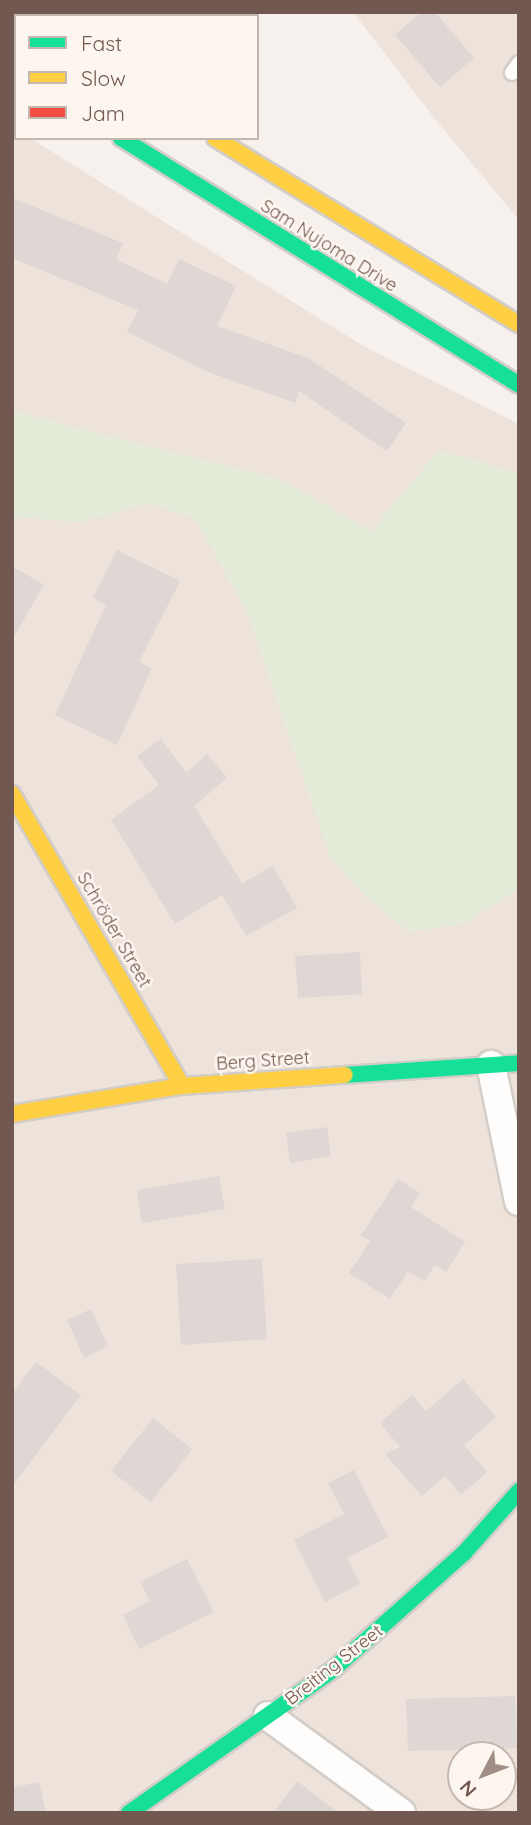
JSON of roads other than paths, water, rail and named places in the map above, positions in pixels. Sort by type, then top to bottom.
[{"type":"main road","name":"Sam Nujoma Drive","points":[[124,140],[519,384]]},
{"type":"main road","name":"Sam Nujoma Drive","points":[[218,140],[519,324]]},
{"type":"main road","name":"Schröder Street","points":[[12,794],[182,1086]]},
{"type":"main road","name":"Berg Street","points":[[12,1114],[182,1086],[519,1063]]},
{"type":"main road","name":"Breiting Street","points":[[129,1813],[268,1716],[396,1616],[519,1491]]},
{"type":"street","points":[[491,1065],[519,1201]]},
{"type":"street","points":[[268,1716],[401,1813]]}]
